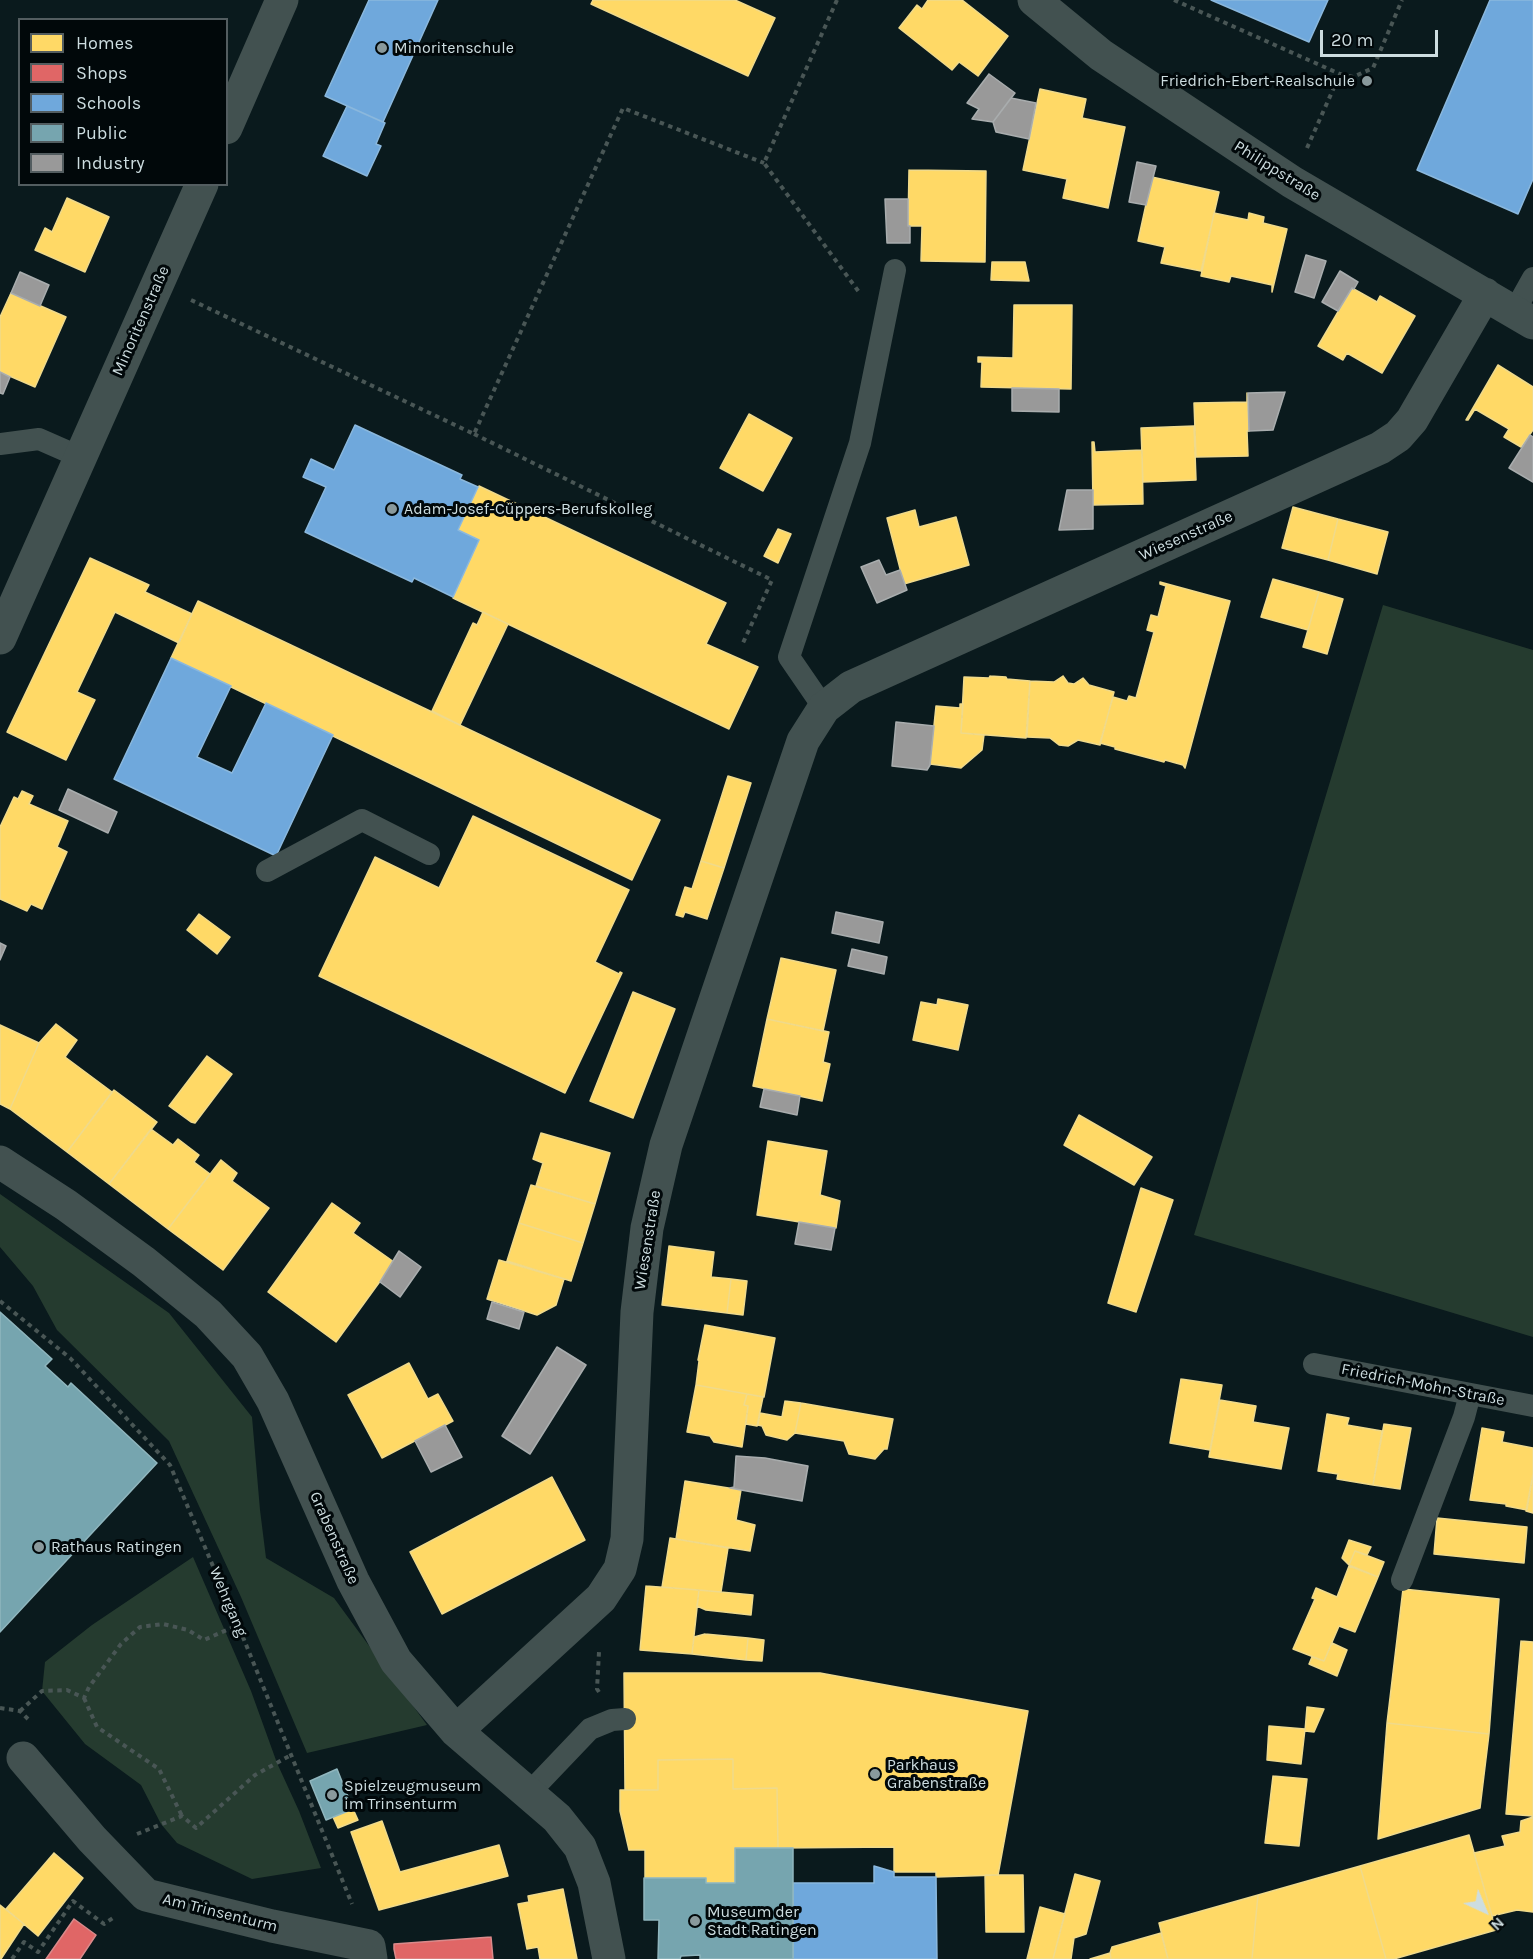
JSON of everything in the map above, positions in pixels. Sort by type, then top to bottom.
[{"type":"street","points":[[228,123],[282,0]]},
{"type":"street","name":"Philippstraße","points":[[1034,0],[1101,56],[1292,182],[1524,317]]},
{"type":"street","name":"Minoritenstraße","points":[[0,638],[201,186]]},
{"type":"street","name":"Wiesenstraße","points":[[456,1731],[601,1598],[620,1569],[627,1539],[637,1312],[646,1228],[666,1145],[803,741],[824,708],[851,687],[1380,448],[1398,436],[1412,420],[1485,294]]},
{"type":"street","name":"Grabenstraße","points":[[0,1162],[66,1205],[144,1262],[208,1314],[247,1356],[273,1401],[353,1581],[396,1661],[456,1731],[557,1818],[580,1847],[594,1883],[609,1959]]},
{"type":"street","name":"Am Trinsenturm","points":[[23,1758],[100,1848],[146,1895],[370,1953]]},
{"type":"lane","points":[[824,708],[789,657],[860,443],[895,270]]},
{"type":"lane","points":[[1524,317],[1533,278]]},
{"type":"lane","points":[[0,444],[39,439],[80,457]]},
{"type":"lane","points":[[267,871],[362,820],[429,854]]},
{"type":"lane","name":"Friedrich-Mohn-Straße","points":[[1314,1364],[1533,1406]]},
{"type":"lane","points":[[1402,1580],[1464,1417],[1470,1394]]},
{"type":"lane","points":[[529,1793],[590,1729],[618,1720]]},
{"type":"path","points":[[764,163],[837,0]]},
{"type":"path","points":[[1174,0],[1340,74],[1353,77],[1373,68],[1402,0]]},
{"type":"path","points":[[1292,182],[1340,74]]},
{"type":"path","points":[[474,434],[623,108],[764,163],[884,326]]},
{"type":"path","points":[[158,285],[474,434],[772,580],[742,645]]},
{"type":"path","name":"Wehrgang","points":[[0,1301],[70,1358],[170,1465],[291,1755],[370,1953]]},
{"type":"path","points":[[601,1598],[597,1689],[618,1720]]},
{"type":"path","points":[[84,1698],[89,1687],[121,1644],[140,1627],[163,1624],[188,1630],[204,1640],[238,1626]]},
{"type":"path","points":[[20,1711],[42,1691],[67,1690],[84,1698],[97,1727],[159,1769],[182,1816],[196,1828],[255,1775],[291,1755]]},
{"type":"path","points":[[315,1814],[322,1810]]},
{"type":"path","points":[[100,1848],[182,1816]]},
{"type":"path","points":[[12,1959],[24,1942],[38,1952],[73,1901],[105,1924],[146,1895]]},
{"type":"green space","points":[[1383,605],[1533,650],[1533,1337],[1194,1235]]},
{"type":"green space","points":[[0,1194],[169,1313],[252,1417],[266,1558],[334,1598],[427,1725],[307,1753],[241,1597],[169,1441],[57,1330],[33,1286],[0,1247]]},
{"type":"green space","points":[[193,1557],[251,1691],[277,1763],[321,1868],[252,1879],[177,1843],[161,1824],[141,1785],[85,1744],[42,1691],[45,1662],[92,1625]]},
{"type":"building: Homes","points":[[593,0],[735,0],[775,18],[748,76],[591,4]]},
{"type":"building: Homes","points":[[928,0],[962,0],[1008,36],[978,76],[959,62],[952,70],[899,28],[917,5],[922,9]]},
{"type":"building: Homes","points":[[1040,89],[1086,99],[1082,118],[1125,127],[1108,208],[1063,198],[1067,179],[1023,170]]},
{"type":"building: Homes","points":[[909,170],[986,171],[985,262],[921,261],[922,226],[908,226]]},
{"type":"building: Homes","points":[[1152,177],[1219,192],[1201,271],[1161,263],[1165,247],[1138,241]]},
{"type":"building: Homes","points":[[67,198],[109,217],[85,272],[35,250],[45,228],[52,232]]},
{"type":"building: Homes","points":[[1214,213],[1248,220],[1249,213],[1264,217],[1263,223],[1287,229],[1272,292],[1272,285],[1231,276],[1229,282],[1201,276]]},
{"type":"building: Homes","points":[[992,262],[1025,262],[1029,281],[991,280]]},
{"type":"building: Homes","points":[[1352,288],[1377,302],[1380,296],[1415,316],[1382,373],[1347,353],[1343,360],[1318,346]]},
{"type":"building: Homes","points":[[11,293],[66,317],[35,387],[0,372],[0,317]]},
{"type":"building: Homes","points":[[1014,305],[1072,305],[1071,389],[981,387],[982,362],[978,362],[978,357],[1013,358]]},
{"type":"building: Homes","points":[[1498,365],[1533,387],[1533,430],[1521,447],[1504,437],[1509,429],[1475,409],[1466,420]]},
{"type":"building: Homes","points":[[1247,393],[1248,456],[1196,457],[1194,403],[1247,402]]},
{"type":"building: Homes","points":[[749,414],[792,438],[763,491],[720,468]]},
{"type":"building: Homes","points":[[1194,426],[1196,480],[1143,482],[1141,428]]},
{"type":"building: Homes","points":[[1092,442],[1094,442],[1095,452],[1142,450],[1143,504],[1093,505]]},
{"type":"building: Homes","points":[[479,486],[726,603],[706,644],[758,667],[729,729],[453,598],[479,540],[458,530]]},
{"type":"building: Homes","points":[[1293,507],[1338,519],[1328,560],[1282,548]]},
{"type":"building: Homes","points":[[915,510],[919,527],[956,517],[969,565],[904,584],[887,518]]},
{"type":"building: Homes","points":[[1338,519],[1388,532],[1377,574],[1328,560]]},
{"type":"building: Homes","points":[[778,529],[791,534],[778,563],[764,556]]},
{"type":"building: Homes","points":[[90,558],[149,585],[145,592],[192,614],[179,643],[115,612],[77,692],[95,700],[66,760],[7,732]]},
{"type":"building: Homes","points":[[1273,579],[1319,592],[1308,630],[1261,617]]},
{"type":"building: Homes","points":[[1160,582],[1230,601],[1185,768],[1183,765],[1165,760],[1164,762],[1100,743],[1113,697],[1127,701],[1129,696],[1136,698],[1154,632],[1147,630],[1151,615],[1158,617],[1166,586]]},
{"type":"building: Homes","points":[[1319,592],[1343,599],[1327,654],[1303,647]]},
{"type":"building: Homes","points":[[198,601],[660,820],[632,880],[171,658]]},
{"type":"building: Homes","points":[[483,612],[508,624],[460,725],[432,711],[473,623],[477,625]]},
{"type":"building: Homes","points":[[990,676],[1030,681],[1026,738],[961,733],[964,677],[989,678]]},
{"type":"building: Homes","points":[[1063,676],[1068,683],[1074,684],[1083,678],[1089,685],[1114,692],[1100,745],[1078,740],[1068,746],[1059,745],[1050,738],[1027,737],[1030,681],[1054,682]]},
{"type":"building: Homes","points":[[960,704],[963,704],[961,733],[984,735],[982,750],[961,768],[930,764],[936,706],[960,708]]},
{"type":"building: Homes","points":[[728,776],[751,783],[724,868],[701,861]]},
{"type":"building: Homes","points":[[22,791],[33,796],[29,804],[68,821],[57,847],[67,852],[42,909],[31,904],[27,911],[0,899],[0,827],[14,797],[18,799]]},
{"type":"building: Homes","points":[[473,816],[629,890],[595,962],[619,974],[622,973],[565,1093],[319,976],[375,857],[439,888]]},
{"type":"building: Homes","points":[[701,861],[724,868],[707,919],[685,912],[683,917],[676,915],[685,887],[692,889]]},
{"type":"building: Homes","points":[[199,914],[230,937],[217,954],[187,930]]},
{"type":"building: Homes","points":[[781,958],[836,970],[823,1031],[767,1019]]},
{"type":"building: Homes","points":[[633,992],[675,1009],[633,1118],[590,1101]]},
{"type":"building: Homes","points":[[938,999],[968,1005],[958,1050],[913,1040],[921,1002],[937,1005]]},
{"type":"building: Homes","points":[[767,1019],[829,1032],[823,1062],[830,1064],[822,1101],[753,1086]]},
{"type":"building: Homes","points":[[56,1024],[77,1040],[65,1057],[112,1092],[67,1152],[10,1109],[39,1043]]},
{"type":"building: Homes","points":[[0,1025],[39,1043],[10,1109],[0,1104]]},
{"type":"building: Homes","points":[[207,1056],[232,1074],[195,1123],[169,1106]]},
{"type":"building: Homes","points":[[114,1090],[157,1122],[109,1184],[67,1152]]},
{"type":"building: Homes","points":[[1079,1115],[1152,1157],[1134,1185],[1064,1145]]},
{"type":"building: Homes","points":[[151,1129],[173,1145],[178,1139],[199,1155],[194,1162],[210,1174],[168,1229],[109,1184]]},
{"type":"building: Homes","points":[[541,1133],[610,1153],[595,1204],[536,1186],[543,1163],[533,1159]]},
{"type":"building: Homes","points":[[768,1141],[827,1151],[820,1195],[840,1201],[836,1228],[757,1215]]},
{"type":"building: Homes","points":[[221,1160],[237,1173],[232,1181],[269,1208],[223,1270],[168,1229]]},
{"type":"building: Homes","points":[[531,1185],[595,1204],[583,1243],[519,1223]]},
{"type":"building: Homes","points":[[1141,1188],[1173,1200],[1136,1312],[1108,1303]]},
{"type":"building: Homes","points":[[332,1203],[360,1223],[353,1233],[394,1262],[336,1342],[268,1292]]},
{"type":"building: Homes","points":[[519,1223],[583,1243],[571,1281],[507,1261]]},
{"type":"building: Homes","points":[[669,1246],[714,1252],[711,1277],[731,1279],[727,1313],[662,1305]]},
{"type":"building: Homes","points":[[499,1260],[564,1279],[556,1305],[537,1315],[487,1299]]},
{"type":"building: Homes","points":[[731,1279],[747,1281],[743,1315],[727,1313]]},
{"type":"building: Homes","points":[[705,1325],[775,1338],[764,1397],[696,1385]]},
{"type":"building: Homes","points":[[409,1363],[428,1399],[438,1394],[453,1421],[382,1458],[348,1395]]},
{"type":"building: Homes","points":[[1181,1379],[1222,1385],[1210,1450],[1170,1443]]},
{"type":"building: Homes","points":[[696,1385],[747,1394],[744,1405],[748,1406],[742,1447],[714,1442],[710,1436],[687,1432]]},
{"type":"building: Homes","points":[[747,1394],[763,1397],[757,1426],[746,1424],[748,1406],[744,1405]]},
{"type":"building: Homes","points":[[1220,1400],[1256,1406],[1253,1422],[1289,1428],[1281,1469],[1209,1457]]},
{"type":"building: Homes","points":[[785,1401],[801,1403],[795,1433],[787,1440],[766,1435],[762,1426],[758,1425],[760,1413],[782,1417]]},
{"type":"building: Homes","points":[[801,1403],[893,1419],[887,1449],[884,1449],[875,1459],[849,1454],[844,1441],[795,1433]]},
{"type":"building: Homes","points":[[1327,1414],[1349,1418],[1347,1425],[1382,1431],[1373,1485],[1337,1479],[1338,1474],[1318,1471]]},
{"type":"building: Homes","points":[[1384,1424],[1411,1428],[1400,1489],[1373,1485]]},
{"type":"building: Homes","points":[[1482,1428],[1504,1432],[1502,1442],[1533,1448],[1533,1474],[1527,1510],[1506,1506],[1506,1504],[1470,1500]]},
{"type":"building: Homes","points":[[1533,1474],[1533,1513],[1526,1511]]},
{"type":"building: Homes","points":[[552,1477],[585,1540],[442,1614],[410,1552]]},
{"type":"building: Homes","points":[[685,1481],[741,1490],[736,1520],[755,1525],[750,1551],[676,1539]]},
{"type":"building: Homes","points":[[1437,1518],[1527,1527],[1524,1563],[1434,1554]]},
{"type":"building: Homes","points":[[670,1538],[728,1548],[721,1592],[662,1587]]},
{"type":"building: Homes","points":[[1349,1540],[1371,1547],[1367,1555],[1355,1551],[1349,1565],[1342,1558]]},
{"type":"building: Homes","points":[[1355,1551],[1384,1562],[1378,1577],[1349,1565]]},
{"type":"building: Homes","points":[[1349,1566],[1378,1577],[1355,1632],[1339,1626],[1324,1661],[1293,1649],[1315,1599],[1312,1598],[1316,1588],[1337,1597]]},
{"type":"building: Homes","points":[[646,1586],[699,1590],[692,1654],[640,1650]]},
{"type":"building: Homes","points":[[1403,1589],[1499,1599],[1489,1734],[1387,1723]]},
{"type":"building: Homes","points":[[699,1590],[753,1595],[751,1615],[706,1610],[697,1606]]},
{"type":"building: Homes","points":[[705,1634],[748,1638],[746,1660],[692,1654],[694,1637]]},
{"type":"building: Homes","points":[[748,1638],[764,1640],[762,1661],[746,1660]]},
{"type":"building: Homes","points":[[1521,1641],[1533,1642],[1533,1816],[1506,1814]]},
{"type":"building: Homes","points":[[1332,1643],[1347,1650],[1337,1676],[1309,1664],[1312,1657],[1324,1661]]},
{"type":"building: Homes","name":"Parkhaus Grabenstraße","points":[[624,1673],[820,1673],[1028,1711],[998,1875],[936,1877],[936,1872],[894,1872],[894,1847],[778,1848],[777,1788],[733,1789],[733,1759],[658,1760],[658,1790],[625,1790]]},
{"type":"building: Homes","points":[[1307,1707],[1324,1709],[1314,1732],[1305,1731]]},
{"type":"building: Homes","points":[[1387,1723],[1489,1734],[1480,1808],[1378,1839]]},
{"type":"building: Homes","points":[[1269,1726],[1305,1729],[1301,1764],[1267,1760]]},
{"type":"building: Homes","points":[[733,1759],[733,1789],[777,1788],[778,1848],[735,1848],[735,1883],[706,1883],[706,1878],[645,1878],[645,1850],[629,1850],[620,1811],[620,1790],[658,1790],[658,1760]]},
{"type":"building: Homes","points":[[1273,1776],[1307,1779],[1299,1846],[1265,1843]]},
{"type":"building: Homes","points":[[353,1809],[358,1820],[338,1828],[333,1817]]},
{"type":"building: Homes","points":[[1533,1817],[1533,1912],[1517,1910],[1492,1916],[1474,1853],[1505,1846],[1502,1836],[1520,1832],[1521,1821]]},
{"type":"building: Homes","points":[[382,1821],[400,1872],[499,1845],[508,1876],[379,1910],[351,1832]]},
{"type":"building: Homes","points":[[1469,1835],[1496,1930],[1394,1959],[1386,1959],[1360,1866]]},
{"type":"building: Homes","points":[[54,1853],[83,1878],[38,1936],[6,1909]]},
{"type":"building: Homes","points":[[1360,1866],[1386,1959],[1252,1959],[1258,1895]]},
{"type":"building: Homes","points":[[1075,1874],[1100,1881],[1086,1934],[1074,1938],[1071,1959],[1053,1959]]},
{"type":"building: Homes","points":[[985,1875],[1023,1875],[1024,1932],[986,1932]]},
{"type":"building: Homes","points":[[563,1889],[577,1959],[540,1959],[538,1947],[527,1949],[518,1904],[529,1902],[528,1896]]},
{"type":"building: Homes","points":[[1258,1895],[1252,1959],[1168,1959],[1159,1923]]},
{"type":"building: Homes","points":[[0,1905],[24,1924],[1,1959],[0,1959]]},
{"type":"building: Homes","points":[[1040,1907],[1065,1914],[1053,1959],[1027,1959]]},
{"type":"building: Homes","points":[[1161,1933],[1168,1959],[1111,1959],[1112,1947]]},
{"type":"building: Homes","points":[[1110,1953],[1111,1959],[1090,1959]]},
{"type":"building: Shops","points":[[74,1919],[96,1935],[80,1959],[46,1959]]},
{"type":"building: Shops","points":[[491,1937],[493,1959],[396,1959],[394,1949],[394,1944]]},
{"type":"building: Schools","name":"Minoritenschule","points":[[369,0],[438,0],[383,122],[325,96]]},
{"type":"building: Schools","points":[[1211,0],[1328,0],[1309,42]]},
{"type":"building: Schools","points":[[1490,0],[1533,0],[1533,179],[1518,214],[1417,170]]},
{"type":"building: Schools","points":[[347,106],[385,123],[376,144],[381,146],[367,176],[323,156]]},
{"type":"building: Schools","name":"Adam-Josef-Cüppers-Berufskolleg","points":[[355,425],[462,475],[460,479],[478,487],[458,530],[479,540],[453,597],[414,578],[412,582],[305,532],[326,487],[303,477],[311,459],[334,470]]},
{"type":"building: Schools","points":[[171,658],[231,686],[197,757],[232,773],[266,703],[333,735],[276,856],[114,779]]},
{"type":"building: Schools","points":[[874,1866],[894,1872],[894,1877],[936,1877],[937,1959],[793,1959],[793,1883],[874,1883]]},
{"type":"building: Public","name":"Rathaus Ratingen","points":[[0,1312],[52,1359],[45,1366],[68,1387],[71,1383],[157,1463],[0,1632]]},
{"type":"building: Public","points":[[337,1769],[353,1809],[326,1820],[310,1781]]},
{"type":"building: Public","points":[[735,1848],[793,1848],[793,1959],[700,1959],[700,1955],[681,1956],[680,1959],[658,1959],[659,1920],[644,1920],[644,1878],[706,1878],[706,1883],[735,1883]]},
{"type":"building: Industry","points":[[989,74],[1015,93],[993,122],[972,119],[979,109],[967,103]]},
{"type":"building: Industry","points":[[1011,98],[1036,103],[1029,139],[996,132],[993,122]]},
{"type":"building: Industry","points":[[1137,162],[1156,166],[1146,205],[1129,202]]},
{"type":"building: Industry","points":[[885,199],[908,199],[910,243],[887,243]]},
{"type":"building: Industry","points":[[1306,255],[1326,261],[1314,298],[1295,292]]},
{"type":"building: Industry","points":[[1340,271],[1358,282],[1338,311],[1322,302]]},
{"type":"building: Industry","points":[[20,272],[49,285],[40,306],[11,293]]},
{"type":"building: Industry","points":[[0,372],[10,377],[3,394],[0,393]]},
{"type":"building: Industry","points":[[1012,388],[1059,389],[1059,412],[1012,411]]},
{"type":"building: Industry","points":[[1285,392],[1273,430],[1249,431],[1248,393]]},
{"type":"building: Industry","points":[[1530,435],[1533,437],[1533,482],[1509,468]]},
{"type":"building: Industry","points":[[1067,490],[1093,490],[1093,529],[1059,530]]},
{"type":"building: Industry","points":[[879,560],[886,575],[900,570],[907,590],[877,603],[861,567]]},
{"type":"building: Industry","points":[[896,722],[934,726],[930,765],[927,770],[892,766]]},
{"type":"building: Industry","points":[[68,789],[117,812],[108,833],[59,810]]},
{"type":"building: Industry","points":[[836,912],[883,922],[879,943],[832,933]]},
{"type":"building: Industry","points":[[0,943],[6,946],[0,960]]},
{"type":"building: Industry","points":[[852,949],[887,957],[884,974],[848,966]]},
{"type":"building: Industry","points":[[764,1089],[800,1096],[797,1115],[760,1107]]},
{"type":"building: Industry","points":[[799,1222],[835,1228],[831,1250],[795,1244]]},
{"type":"building: Industry","points":[[399,1251],[421,1267],[400,1297],[380,1282]]},
{"type":"building: Industry","points":[[492,1302],[524,1312],[519,1329],[487,1319]]},
{"type":"building: Industry","points":[[557,1347],[586,1365],[530,1454],[502,1436]]},
{"type":"building: Industry","points":[[445,1425],[462,1457],[431,1472],[415,1441]]},
{"type":"building: Industry","points":[[736,1456],[765,1458],[808,1466],[802,1501],[730,1488],[734,1487]]},
{"type":"place","name":"Minoritenschule","points":[[382,48]]},
{"type":"place","name":"Friedrich-Ebert-Realschule","points":[[1367,81]]},
{"type":"place","name":"Adam-Josef-Cüppers-Berufskolleg","points":[[392,509]]},
{"type":"place","name":"Rathaus Ratingen","points":[[39,1547]]},
{"type":"place","name":"Parkhaus Grabenstraße","points":[[875,1774]]},
{"type":"place","name":"Spielzeugmuseum im Trinsenturm","points":[[332,1795]]},
{"type":"place","name":"Museum der Stadt Ratingen","points":[[695,1921]]}]
